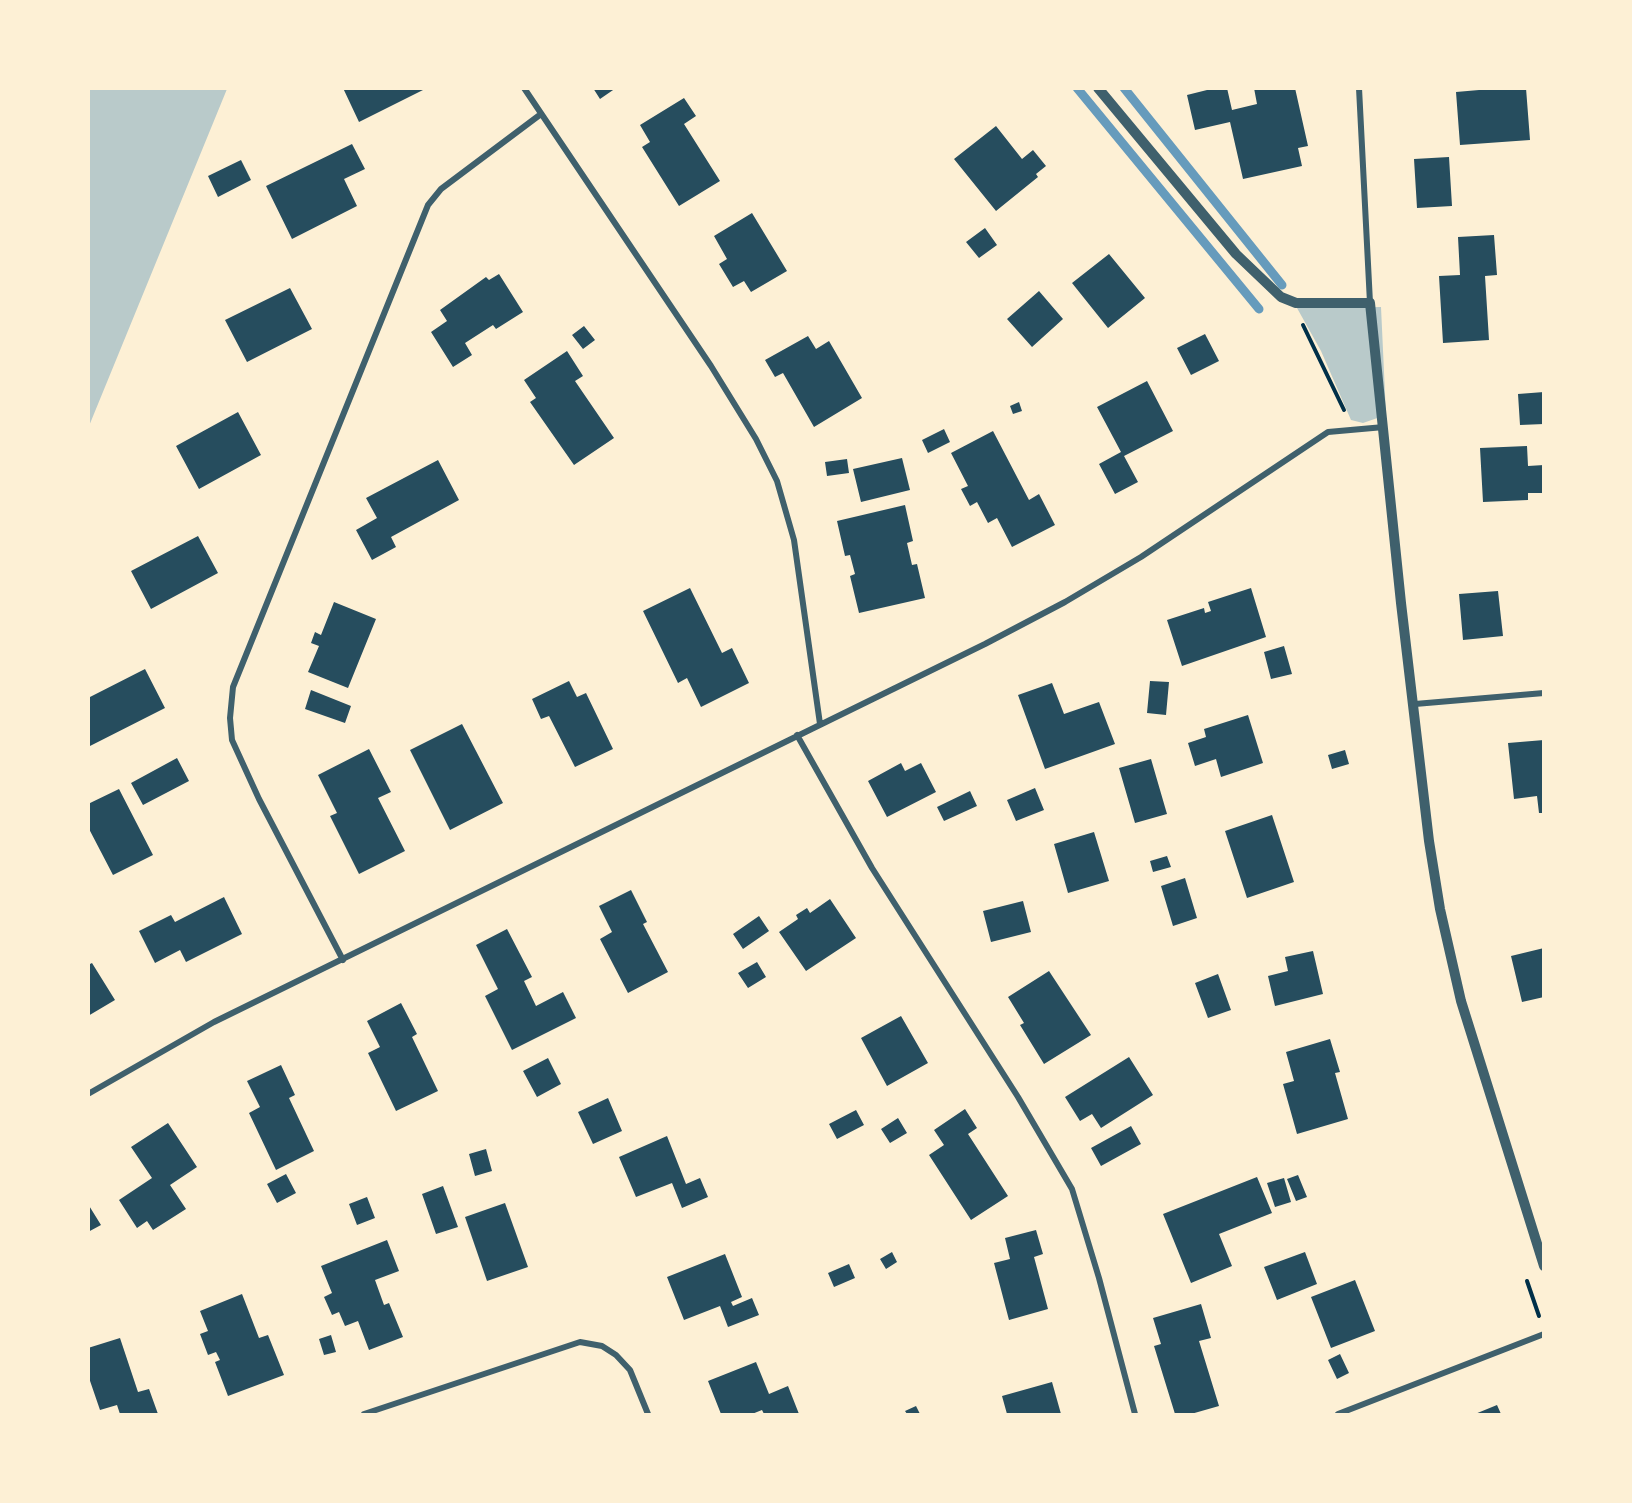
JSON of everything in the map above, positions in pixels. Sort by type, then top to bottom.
[{"type":"street","points":[[524,88],[711,366],[756,439],[777,481],[795,540],[820,723]]},
{"type":"street","points":[[1098,88],[1236,254],[1288,302],[1370,303]]},
{"type":"street","points":[[1359,88],[1370,303],[1385,427],[1401,603],[1415,704],[1429,841],[1440,909],[1461,1001],[1544,1266]]},
{"type":"street","points":[[343,960],[259,799],[232,740],[230,718],[233,687],[428,205],[441,189],[541,114]]},
{"type":"street","points":[[88,1094],[214,1022],[985,644],[1065,602],[1141,557],[1328,432],[1385,427]]},
{"type":"street","points":[[1415,704],[1544,693]]},
{"type":"street","points":[[797,735],[872,868],[1018,1097],[1072,1190],[1099,1278],[1135,1414]]},
{"type":"street","points":[[1338,1414],[1544,1334]]},
{"type":"street","points":[[364,1414],[580,1342],[602,1346],[616,1355],[630,1370],[648,1414]]},
{"type":"path","points":[[1288,302],[1320,357],[1346,414],[1362,429]]},
{"type":"shaded area","points":[[88,89],[227,89],[89,426]]},
{"type":"shaded area","points":[[1381,307],[1386,415],[1363,423],[1351,420],[1321,351],[1297,308]]},
{"type":"building","points":[[343,88],[427,88],[359,122]]},
{"type":"building","points":[[593,88],[616,88],[600,99]]},
{"type":"building","points":[[1215,88],[1227,88],[1232,110],[1257,104],[1254,88],[1295,88],[1308,146],[1298,148],[1302,166],[1243,179],[1230,122],[1195,130],[1187,95]]},
{"type":"building","points":[[1526,88],[1530,140],[1460,145],[1456,92]]},
{"type":"building","points":[[684,98],[696,116],[684,124],[720,181],[679,206],[642,147],[650,142],[640,125]]},
{"type":"building","points":[[996,126],[1022,159],[1033,150],[1046,166],[1036,174],[1038,177],[996,211],[954,159]]},
{"type":"building","points":[[352,144],[365,169],[344,179],[357,206],[292,239],[266,186]]},
{"type":"building","points":[[1449,157],[1452,206],[1417,208],[1414,159]]},
{"type":"building","points":[[241,160],[251,180],[218,197],[208,176]]},
{"type":"building","points":[[752,213],[787,271],[751,292],[744,281],[733,287],[719,264],[727,259],[714,236]]},
{"type":"building","points":[[985,228],[997,245],[979,258],[966,242]]},
{"type":"building","points":[[1494,235],[1497,275],[1485,276],[1489,340],[1443,343],[1439,276],[1460,275],[1458,237]]},
{"type":"building","points":[[1109,254],[1145,298],[1108,328],[1072,283]]},
{"type":"building","points":[[499,274],[523,312],[496,329],[493,325],[465,343],[472,355],[453,367],[431,332],[447,321],[440,310],[486,277],[489,280]]},
{"type":"building","points":[[290,288],[312,329],[247,362],[225,320]]},
{"type":"building","points":[[1039,291],[1063,319],[1032,347],[1007,319]]},
{"type":"building","points":[[584,326],[595,340],[583,349],[572,335]]},
{"type":"building","points":[[1205,334],[1219,361],[1191,375],[1177,348]]},
{"type":"building","points":[[808,336],[816,349],[829,341],[862,398],[814,427],[783,373],[775,377],[765,360]]},
{"type":"building","points":[[567,351],[583,376],[575,381],[614,438],[574,465],[530,402],[536,398],[524,380]]},
{"type":"building","points":[[1147,381],[1173,431],[1124,456],[1138,482],[1115,494],[1099,464],[1121,452],[1097,407]]},
{"type":"building","points":[[1544,392],[1544,424],[1520,425],[1518,394]]},
{"type":"building","points":[[1019,402],[1022,411],[1013,414],[1010,406]]},
{"type":"building","points":[[238,412],[261,455],[199,489],[176,446]]},
{"type":"building","points":[[944,429],[950,442],[928,453],[922,440]]},
{"type":"building","points":[[993,431],[1029,500],[1039,494],[1055,525],[1012,547],[997,518],[988,523],[977,502],[970,506],[961,489],[968,486],[951,453]]},
{"type":"building","points":[[1527,446],[1528,466],[1544,465],[1544,493],[1528,493],[1528,500],[1483,502],[1480,448]]},
{"type":"building","points":[[902,458],[910,490],[861,502],[853,469]]},
{"type":"building","points":[[847,459],[849,473],[827,476],[825,462]]},
{"type":"building","points":[[438,460],[459,500],[391,537],[396,547],[372,560],[356,530],[377,518],[366,498]]},
{"type":"building","points":[[905,505],[913,541],[907,543],[912,565],[917,564],[925,598],[859,613],[850,576],[855,574],[850,555],[845,556],[837,521]]},
{"type":"building","points":[[198,536],[218,573],[151,609],[131,571]]},
{"type":"building","points":[[690,588],[722,653],[732,648],[749,683],[701,707],[687,678],[678,683],[643,611]]},
{"type":"building","points":[[1251,588],[1266,637],[1182,666],[1167,620],[1204,608],[1205,613],[1211,611],[1208,602]]},
{"type":"building","points":[[1498,591],[1503,636],[1463,640],[1459,594]]},
{"type":"building","points":[[334,602],[376,619],[348,688],[308,672],[319,646],[311,643],[315,632],[321,635]]},
{"type":"building","points":[[1284,646],[1292,674],[1271,679],[1264,652]]},
{"type":"building","points":[[145,669],[165,708],[88,747],[88,698]]},
{"type":"building","points":[[569,681],[577,697],[586,693],[613,749],[575,767],[549,716],[541,719],[532,699]]},
{"type":"building","points":[[1150,681],[1169,682],[1166,715],[1147,713]]},
{"type":"building","points":[[1052,683],[1064,714],[1099,702],[1115,744],[1045,769],[1018,695]]},
{"type":"building","points":[[311,690],[351,706],[345,723],[305,709]]},
{"type":"building","points":[[1248,715],[1263,763],[1221,777],[1216,759],[1195,766],[1188,743],[1206,737],[1204,729]]},
{"type":"building","points":[[462,724],[503,803],[450,830],[410,750]]},
{"type":"building","points":[[1544,740],[1544,813],[1539,813],[1537,796],[1514,799],[1508,743]]},
{"type":"building","points":[[369,749],[391,792],[378,798],[405,851],[359,874],[330,816],[337,813],[318,775]]},
{"type":"building","points":[[1345,750],[1349,764],[1332,769],[1328,755]]},
{"type":"building","points":[[177,758],[189,781],[143,805],[131,783]]},
{"type":"building","points":[[1151,759],[1167,814],[1135,823],[1119,768]]},
{"type":"building","points":[[901,763],[905,771],[921,763],[936,792],[887,817],[868,781]]},
{"type":"building","points":[[1035,788],[1044,810],[1016,821],[1007,800]]},
{"type":"building","points":[[119,789],[153,855],[113,875],[88,827],[88,804]]},
{"type":"building","points":[[970,791],[977,806],[944,821],[937,807]]},
{"type":"building","points":[[1272,815],[1294,882],[1247,898],[1225,831]]},
{"type":"building","points":[[1094,832],[1109,881],[1068,893],[1054,844]]},
{"type":"building","points":[[1167,856],[1171,867],[1153,872],[1150,861]]},
{"type":"building","points":[[1185,878],[1197,918],[1173,926],[1161,886]]},
{"type":"building","points":[[631,890],[647,922],[643,924],[668,972],[628,993],[600,939],[612,932],[599,906]]},
{"type":"building","points":[[224,897],[242,934],[186,962],[180,950],[155,963],[139,931],[171,915],[175,922]]},
{"type":"building","points":[[830,899],[856,938],[806,971],[779,932],[798,919],[796,915],[807,908],[810,913]]},
{"type":"building","points":[[1023,901],[1031,932],[991,942],[983,911]]},
{"type":"building","points":[[759,916],[769,931],[743,949],[733,934]]},
{"type":"building","points":[[507,929],[532,977],[524,981],[536,1006],[563,992],[576,1018],[512,1050],[485,996],[498,989],[476,945]]},
{"type":"building","points":[[1544,948],[1544,997],[1522,1002],[1511,956]]},
{"type":"building","points":[[1313,951],[1323,994],[1275,1006],[1268,976],[1288,971],[1285,957]]},
{"type":"building","points":[[757,962],[766,977],[748,988],[738,973]]},
{"type":"building","points":[[92,963],[115,1000],[88,1016],[88,965]]},
{"type":"building","points":[[1049,971],[1091,1035],[1044,1064],[1020,1025],[1024,1023],[1008,997]]},
{"type":"building","points":[[1218,974],[1231,1010],[1208,1018],[1195,983]]},
{"type":"building","points":[[401,1003],[417,1034],[412,1037],[438,1091],[396,1111],[368,1053],[380,1047],[367,1021]]},
{"type":"building","points":[[901,1016],[928,1063],[887,1086],[861,1038]]},
{"type":"building","points":[[1330,1039],[1340,1072],[1335,1073],[1348,1119],[1297,1134],[1283,1084],[1294,1081],[1286,1052]]},
{"type":"building","points":[[1129,1057],[1153,1095],[1101,1128],[1092,1114],[1080,1121],[1065,1097]]},
{"type":"building","points":[[548,1058],[561,1084],[537,1097],[523,1071]]},
{"type":"building","points":[[281,1065],[295,1095],[289,1098],[314,1151],[276,1170],[249,1113],[260,1107],[247,1081]]},
{"type":"building","points":[[608,1098],[622,1131],[593,1144],[578,1112]]},
{"type":"building","points":[[965,1109],[977,1128],[968,1134],[1008,1196],[971,1220],[929,1155],[944,1145],[934,1130]]},
{"type":"building","points":[[856,1110],[864,1125],[837,1139],[829,1124]]},
{"type":"building","points":[[898,1118],[907,1133],[890,1143],[881,1129]]},
{"type":"building","points":[[168,1123],[197,1167],[170,1185],[186,1209],[153,1230],[147,1221],[137,1228],[119,1200],[152,1178],[131,1147]]},
{"type":"building","points":[[1131,1126],[1141,1144],[1101,1166],[1091,1148]]},
{"type":"building","points":[[667,1136],[686,1184],[700,1178],[708,1197],[682,1208],[672,1183],[636,1197],[619,1157]]},
{"type":"building","points":[[486,1149],[492,1171],[475,1176],[469,1154]]},
{"type":"building","points":[[286,1174],[296,1193],[277,1203],[267,1184]]},
{"type":"building","points":[[1298,1175],[1307,1197],[1296,1201],[1287,1179]]},
{"type":"building","points":[[1257,1177],[1272,1213],[1219,1234],[1232,1266],[1191,1283],[1163,1214]]},
{"type":"building","points":[[1284,1178],[1291,1202],[1275,1207],[1267,1183]]},
{"type":"building","points":[[443,1186],[458,1227],[436,1234],[422,1194]]},
{"type":"building","points":[[367,1197],[375,1218],[357,1225],[349,1204]]},
{"type":"building","points":[[505,1203],[528,1267],[487,1281],[465,1217]]},
{"type":"building","points":[[88,1204],[101,1225],[88,1232]]},
{"type":"building","points":[[1036,1230],[1043,1254],[1034,1257],[1048,1309],[1009,1320],[994,1263],[1010,1259],[1005,1238]]},
{"type":"building","points":[[387,1240],[399,1271],[375,1280],[384,1305],[389,1303],[403,1337],[369,1350],[358,1321],[345,1326],[339,1312],[332,1315],[324,1297],[332,1293],[321,1266]]},
{"type":"building","points":[[892,1252],[897,1262],[886,1269],[880,1259]]},
{"type":"building","points":[[1305,1252],[1317,1284],[1277,1300],[1264,1267]]},
{"type":"building","points":[[725,1254],[742,1297],[731,1302],[733,1306],[752,1298],[759,1315],[728,1327],[720,1306],[684,1320],[667,1277]]},
{"type":"building","points":[[849,1264],[855,1278],[834,1287],[828,1273]]},
{"type":"building","points":[[1355,1280],[1375,1331],[1331,1348],[1311,1297]]},
{"type":"building","points":[[242,1294],[259,1338],[268,1335],[284,1375],[228,1396],[215,1362],[220,1360],[216,1352],[208,1355],[200,1334],[208,1331],[200,1311]]},
{"type":"building","points":[[1201,1304],[1211,1338],[1199,1341],[1219,1406],[1191,1414],[1175,1414],[1154,1346],[1161,1344],[1153,1318]]},
{"type":"building","points":[[331,1335],[336,1352],[324,1355],[319,1339]]},
{"type":"building","points":[[120,1338],[138,1392],[149,1389],[158,1414],[120,1414],[117,1405],[100,1410],[88,1375],[88,1348]]},
{"type":"building","points":[[1340,1354],[1349,1373],[1337,1379],[1328,1360]]},
{"type":"building","points":[[756,1362],[769,1394],[788,1386],[799,1414],[764,1414],[762,1410],[752,1414],[721,1414],[708,1381]]},
{"type":"building","points":[[1052,1382],[1061,1414],[1007,1414],[1002,1396]]},
{"type":"building","points":[[1497,1405],[1501,1414],[1475,1414]]},
{"type":"building","points":[[916,1406],[920,1414],[907,1414],[905,1411]]},
{"type":"waterway","points":[[1077,88],[1259,309]]},
{"type":"waterway","points":[[1124,88],[1282,285]]}]
